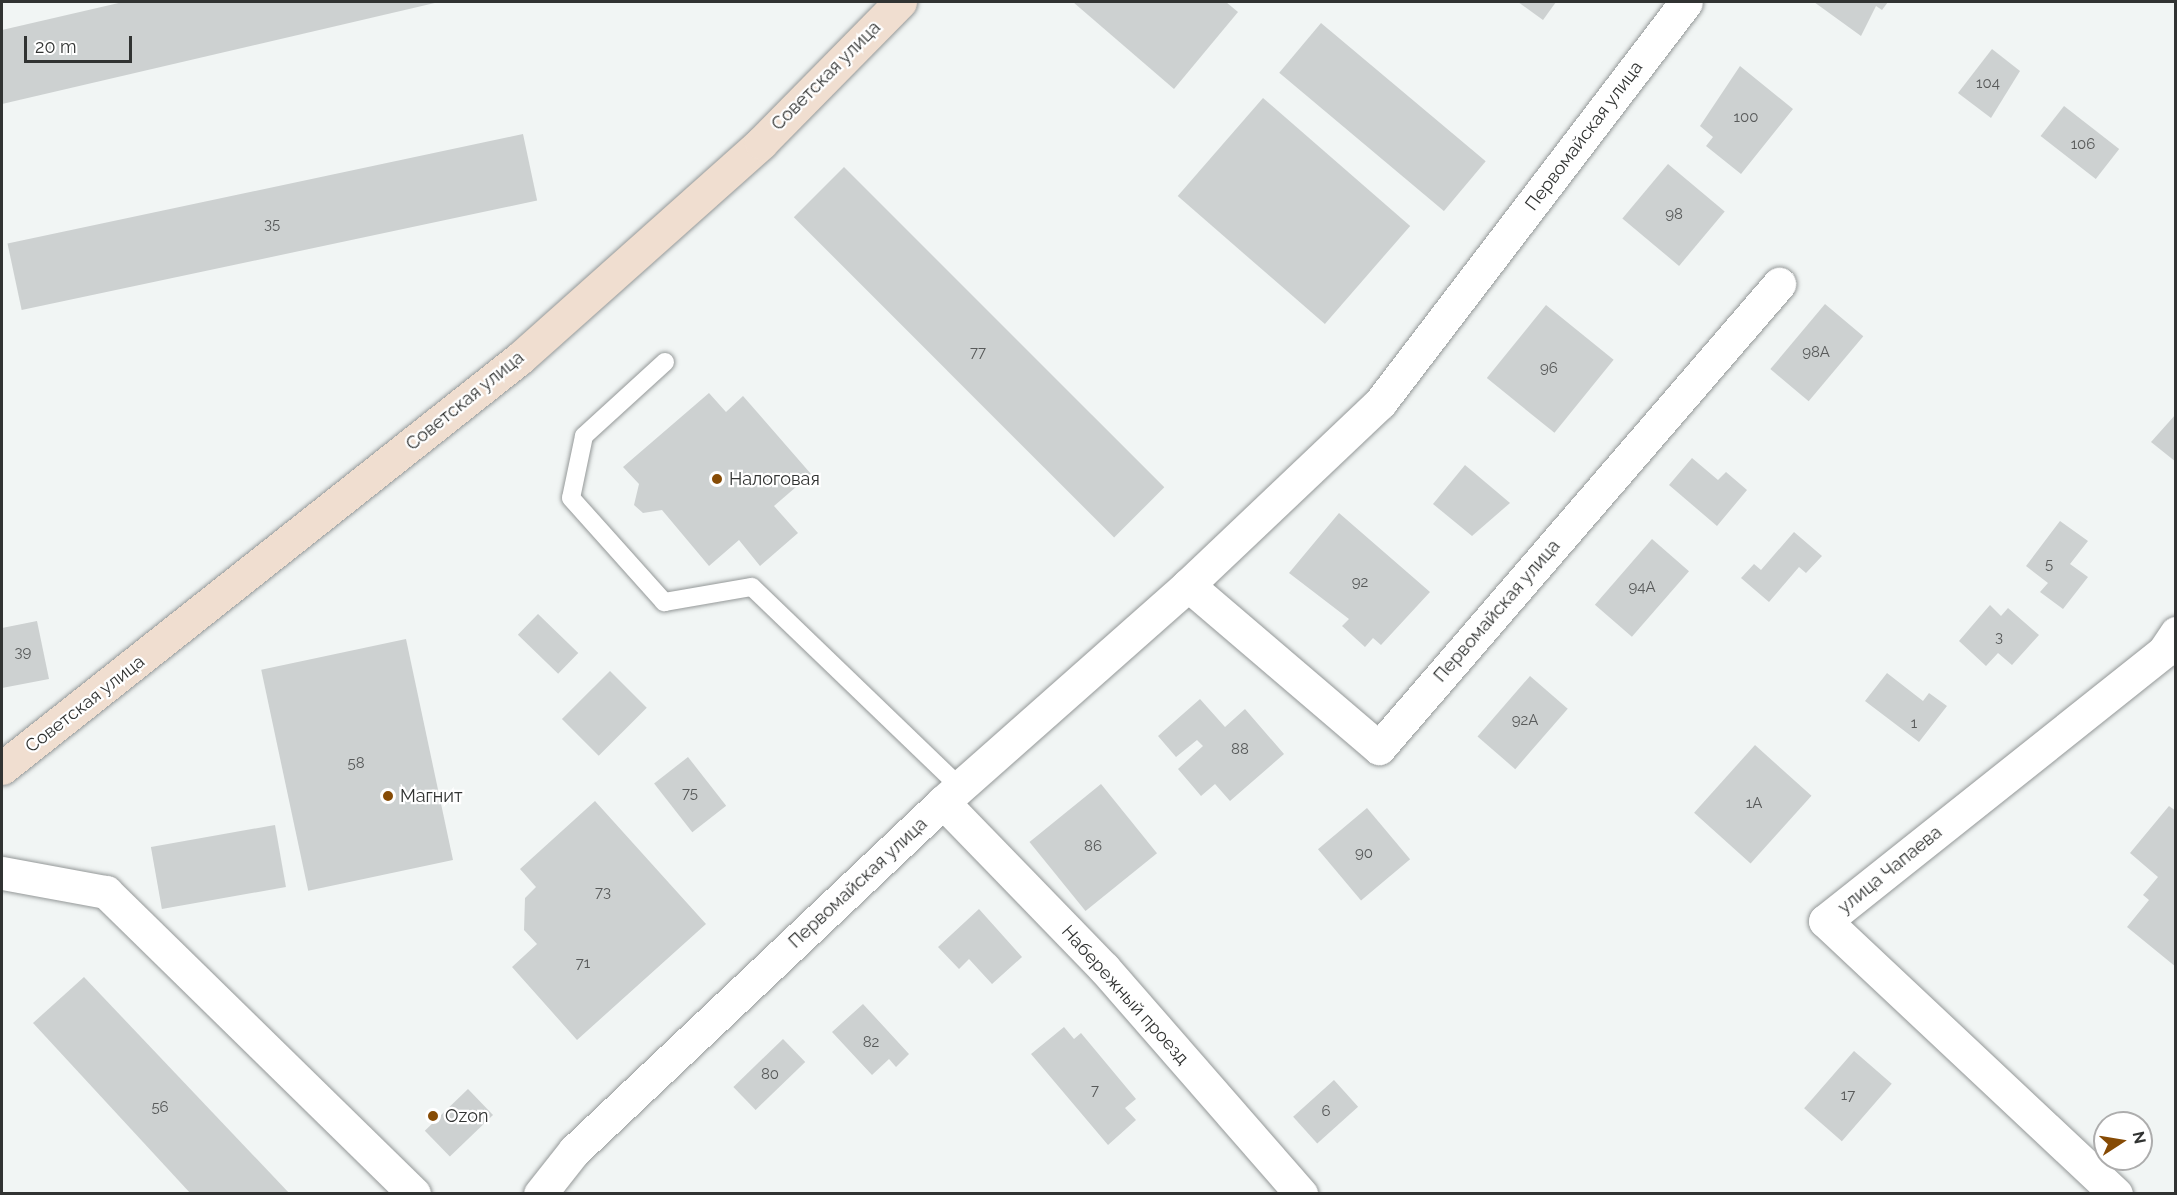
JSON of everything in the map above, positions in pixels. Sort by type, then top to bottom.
[{"type":"main road","name":"Советская улица","points":[[2,768],[520,358],[761,143],[900,2]]},
{"type":"street","name":"Первомайская улица","points":[[540,1194],[574,1151],[952,795],[1188,585],[1380,403],[1686,2]]},
{"type":"street","name":"Первомайская улица","points":[[1188,585],[1379,748],[1779,284]]},
{"type":"street","name":"улица Чапаева","points":[[2116,1194],[1826,921],[2164,651],[2175,633]]},
{"type":"street","name":"Набережный проезд","points":[[952,795],[1301,1194]]},
{"type":"street","points":[[2,873],[106,892],[414,1194]]},
{"type":"lane","points":[[665,362],[584,436],[572,498],[664,602],[752,587],[952,795]]},
{"type":"building","points":[[123,2],[439,2],[2,104],[2,30]]},
{"type":"building","points":[[1073,2],[1226,2],[1238,12],[1174,89]]},
{"type":"building","points":[[1518,2],[1556,2],[1543,20]]},
{"type":"building","points":[[1814,2],[1888,2],[1882,10],[1876,6],[1861,36]]},
{"type":"building","points":[[1321,23],[1486,161],[1444,211],[1279,73]]},
{"type":"building","points":[[1992,49],[2020,71],[1991,118],[1958,93]]},
{"type":"building","points":[[1740,66],[1793,109],[1741,174],[1706,146],[1713,137],[1700,126]]},
{"type":"building","points":[[1263,98],[1410,226],[1325,324],[1178,196]]},
{"type":"building","points":[[2064,106],[2119,149],[2096,179],[2041,136]]},
{"type":"building","points":[[523,134],[537,201],[22,310],[8,244]]},
{"type":"building","points":[[1668,164],[1725,212],[1679,266],[1622,218]]},
{"type":"building","points":[[844,167],[1164,487],[1114,538],[794,217]]},
{"type":"building","points":[[1825,304],[1863,336],[1809,401],[1770,369]]},
{"type":"building","points":[[1546,305],[1614,360],[1554,433],[1487,378]]},
{"type":"building","points":[[709,393],[726,412],[743,396],[811,474],[774,506],[798,533],[760,566],[739,540],[709,566],[662,510],[643,513],[634,505],[639,484],[623,467]]},
{"type":"building","points":[[2176,414],[2176,462],[2151,442]]},
{"type":"building","points":[[1692,458],[1718,480],[1726,472],[1747,490],[1717,526],[1669,485]]},
{"type":"building","points":[[1465,465],[1510,503],[1472,536],[1433,504]]},
{"type":"building","points":[[1339,513],[1430,592],[1381,645],[1373,638],[1365,647],[1342,626],[1349,619],[1289,573]]},
{"type":"building","points":[[2060,521],[2088,541],[2070,564],[2088,577],[2063,609],[2040,592],[2048,583],[2026,566]]},
{"type":"building","points":[[1794,532],[1822,556],[1806,573],[1799,567],[1769,602],[1741,578],[1754,564],[1761,570]]},
{"type":"building","points":[[1652,539],[1689,571],[1632,637],[1595,605]]},
{"type":"building","points":[[1990,605],[2001,616],[2008,608],[2039,635],[2012,665],[1998,653],[1986,666],[1959,641]]},
{"type":"building","points":[[538,614],[578,653],[558,674],[518,635]]},
{"type":"building","points":[[37,621],[49,679],[2,688],[2,628]]},
{"type":"building","points":[[406,639],[453,860],[308,891],[261,670]]},
{"type":"building","points":[[610,671],[647,708],[599,756],[562,719]]},
{"type":"building","points":[[1887,673],[1923,701],[1929,693],[1947,706],[1919,742],[1865,701]]},
{"type":"building","points":[[1530,676],[1568,709],[1515,769],[1478,736]]},
{"type":"building","points":[[1200,699],[1225,727],[1245,709],[1284,754],[1230,801],[1215,784],[1201,796],[1178,769],[1203,746],[1197,740],[1176,757],[1158,736]]},
{"type":"building","points":[[1755,745],[1811,796],[1751,863],[1694,813]]},
{"type":"building","points":[[688,757],[726,806],[692,832],[654,783]]},
{"type":"building","points":[[1101,784],[1157,853],[1086,911],[1030,842]]},
{"type":"building","points":[[595,801],[706,924],[577,1040],[512,967],[537,944],[524,930],[525,898],[536,887],[520,869]]},
{"type":"building","points":[[2169,806],[2176,811],[2176,967],[2127,927],[2149,900],[2143,895],[2158,877],[2130,853]]},
{"type":"building","points":[[1367,808],[1410,859],[1361,900],[1318,849]]},
{"type":"building","points":[[275,825],[286,887],[162,909],[151,847]]},
{"type":"building","points":[[979,909],[1022,957],[992,984],[969,959],[959,969],[938,947]]},
{"type":"building","points":[[84,977],[290,1194],[191,1194],[33,1023]]},
{"type":"building","points":[[863,1004],[909,1054],[896,1067],[889,1059],[872,1075],[832,1032]]},
{"type":"building","points":[[1064,1027],[1074,1039],[1081,1033],[1136,1099],[1125,1108],[1136,1120],[1108,1145],[1031,1054]]},
{"type":"building","points":[[783,1039],[805,1062],[756,1110],[733,1087]]},
{"type":"building","points":[[1854,1051],[1892,1084],[1842,1141],[1804,1108]]},
{"type":"building","points":[[1334,1080],[1358,1107],[1317,1144],[1293,1117]]},
{"type":"building","points":[[468,1089],[493,1115],[450,1157],[425,1131]]},
{"type":"place","name":"Налоговая","points":[[717,479]]},
{"type":"place","name":"Магнит","points":[[388,796]]},
{"type":"place","name":"Ozon","points":[[433,1116]]}]
